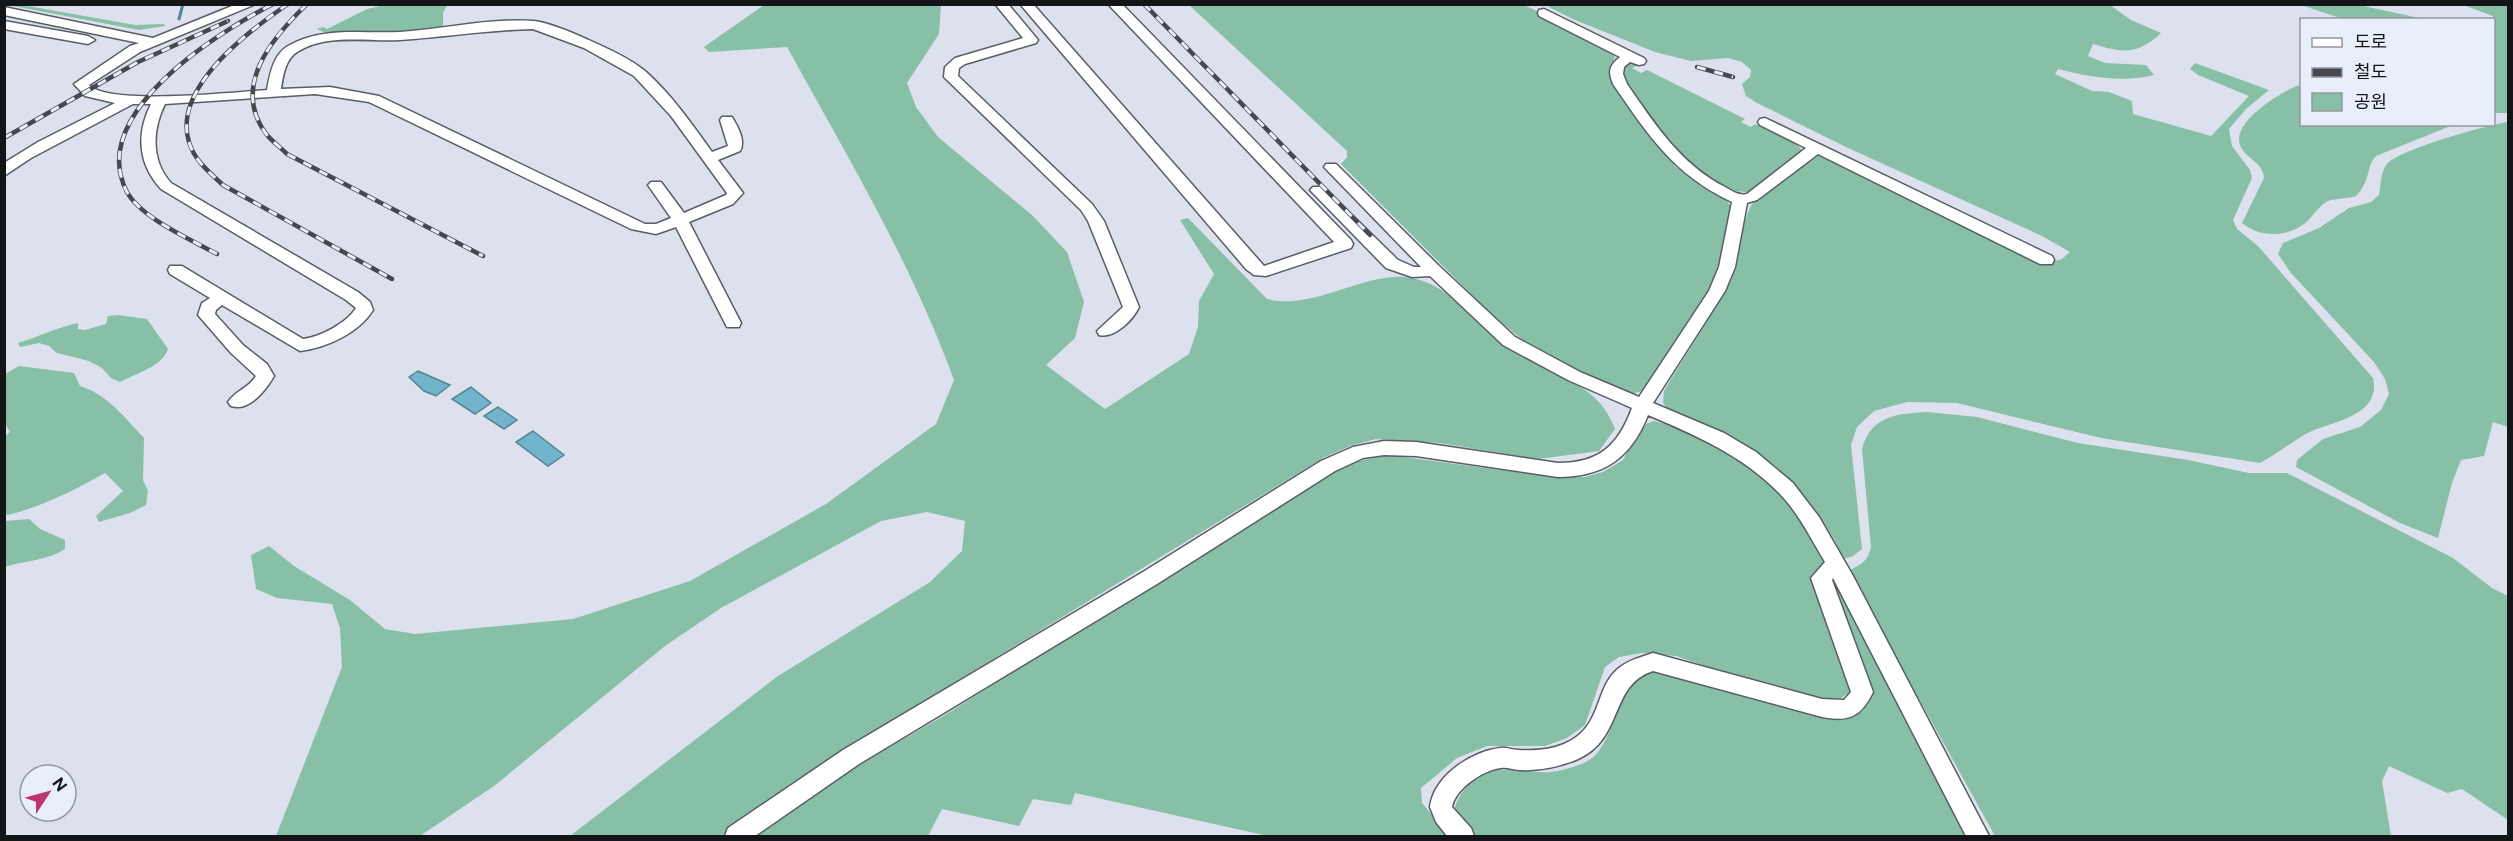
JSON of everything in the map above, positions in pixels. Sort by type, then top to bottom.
[{"type":"street","points":[[250,4],[135,49],[81,84],[83,92],[102,97],[160,100],[339,91],[374,99],[602,208],[642,230],[654,230],[680,220],[732,198],[735,193],[676,113],[639,73],[589,45],[534,25],[489,26],[399,36],[339,36],[310,41],[291,50],[284,57],[278,70],[273,94]]},
{"type":"street","points":[[1004,8],[1027,5],[1252,265],[1260,271],[1266,272],[1345,244],[1114,4]]},
{"type":"street","points":[[1004,8],[1031,40]]},
{"type":"street","points":[[4,11],[155,42]]},
{"type":"street","points":[[1544,13],[1635,59],[1617,66],[1616,74],[1620,84],[1666,149],[1683,167],[1700,179],[1740,200],[1752,197],[1817,147]]},
{"type":"street","points":[[4,25],[135,49]]},
{"type":"street","points":[[1052,34],[960,61],[952,67],[951,76],[1071,190],[1096,221],[1131,308],[1105,331]]},
{"type":"street","points":[[4,172],[28,154],[116,110],[131,99]]},
{"type":"street","points":[[160,100],[154,109],[149,137],[150,160],[157,178],[166,186],[352,296],[364,306],[365,310],[360,317],[342,329],[307,345],[293,342],[176,270]]},
{"type":"street","points":[[710,158],[735,148],[736,143],[727,120]]},
{"type":"street","points":[[1765,122],[2046,260]]},
{"type":"street","points":[[1331,167],[1432,269],[1517,346],[1574,376],[1709,434],[1768,472],[1798,502],[1846,582],[1978,837]]},
{"type":"street","points":[[656,185],[674,208],[733,323]]},
{"type":"street","points":[[1317,190],[1392,264],[1412,272],[1425,272],[1432,269]]},
{"type":"street","points":[[736,837],[850,757],[1150,578],[1328,466],[1360,452],[1384,448],[1416,449],[1532,468],[1578,470],[1596,465],[1620,448],[1632,432],[1642,406],[1717,291],[1727,267],[1740,200]]},
{"type":"street","points":[[221,298],[208,307],[206,315],[237,349],[261,368],[265,375],[258,388],[237,402]]},
{"type":"street","points":[[1463,837],[1441,809],[1441,799],[1454,783],[1488,761],[1502,758],[1519,760],[1553,757],[1576,750],[1589,741],[1608,715],[1615,689],[1623,675],[1638,665],[1653,662],[1822,708],[1848,709],[1858,702],[1862,692],[1821,578],[1828,569]]},
{"type":"green space","points":[[8,5],[22,5],[135,25],[164,24],[165,26],[139,30]]},
{"type":"green space","points":[[385,5],[447,5],[443,13],[443,27],[360,35],[342,35],[317,29],[323,27],[327,29],[367,9]]},
{"type":"green space","points":[[764,5],[941,5],[939,34],[907,83],[916,107],[938,137],[1032,215],[1067,252],[1084,302],[1075,338],[1046,365],[1105,409],[1189,354],[1198,327],[1199,301],[1214,274],[1180,220],[1188,218],[1267,299],[1301,300],[1388,278],[1405,277],[1421,280],[1449,295],[1509,348],[1580,386],[1605,409],[1615,429],[1599,451],[1538,459],[1439,443],[1376,439],[1350,446],[1323,458],[869,735],[722,836],[570,836],[778,676],[930,582],[962,551],[965,521],[927,512],[881,521],[721,608],[665,646],[494,786],[420,836],[276,836],[342,667],[340,628],[332,604],[277,598],[256,589],[251,555],[269,546],[294,566],[350,600],[385,629],[415,634],[573,619],[690,581],[826,504],[936,424],[954,380],[937,336],[877,210],[787,47],[709,52],[704,47]]},
{"type":"green space","points":[[1189,5],[1524,5],[1575,29],[1615,54],[1611,78],[1676,167],[1728,202],[1732,210],[1728,233],[1711,287],[1645,390],[1632,394],[1620,392],[1552,360],[1492,315],[1341,164],[1347,157],[1347,151]]},
{"type":"green space","points":[[1545,5],[2110,5],[2131,20],[2161,33],[2137,49],[2121,50],[2093,44],[2088,56],[2105,63],[2146,65],[2154,75],[2130,79],[2106,78],[2058,69],[2055,74],[2092,91],[2109,92],[2132,101],[2133,114],[2211,136],[2249,96],[2198,75],[2190,69],[2195,63],[2269,90],[2246,109],[2229,129],[2232,146],[2250,170],[2252,178],[2233,220],[2237,229],[2258,246],[2373,378],[2374,391],[2369,402],[2351,416],[2304,435],[2260,463],[2101,438],[1957,403],[1907,402],[1874,411],[1857,427],[1851,445],[1862,549],[1844,559],[1817,513],[1781,473],[1743,446],[1670,412],[1663,403],[1664,391],[1726,287],[1733,271],[1746,218],[1754,201],[1820,155],[2048,263],[2062,259],[2070,252],[2042,236],[1848,148],[1757,103],[1746,96],[1742,84],[1750,77],[1751,70],[1742,62],[1728,58],[1691,61],[1655,52],[1575,20]]},
{"type":"green space","points":[[2301,5],[2359,5],[2419,18],[2340,18]]},
{"type":"green space","points":[[2463,5],[2508,5],[2508,113],[2495,113],[2495,18]]},
{"type":"green space","points":[[1628,64],[1638,65],[1632,68],[1641,73],[1647,70],[1745,119],[1741,122],[1751,127],[1755,124],[1786,137],[1801,149],[1799,156],[1748,192],[1728,191],[1688,166],[1648,119],[1620,73]]},
{"type":"green space","points":[[2300,86],[2300,126],[2451,126],[2376,156],[2364,185],[2356,196],[2328,201],[2297,229],[2281,234],[2264,233],[2242,223],[2264,178],[2261,168],[2242,149],[2239,136],[2243,127],[2259,109],[2281,94]]},
{"type":"green space","points":[[2508,122],[2508,427],[2493,422],[2484,456],[2461,460],[2452,483],[2438,538],[2400,523],[2296,467],[2297,460],[2323,439],[2360,427],[2381,410],[2389,394],[2385,379],[2374,362],[2291,273],[2278,254],[2283,243],[2319,228],[2349,208],[2371,202],[2379,195],[2382,175],[2387,164],[2395,158],[2445,138]]},
{"type":"green space","points":[[108,316],[147,319],[168,349],[155,365],[120,382],[89,361],[57,353],[49,346],[39,343],[20,347],[18,343],[78,323],[78,329],[85,330],[106,324]]},
{"type":"green space","points":[[19,366],[74,373],[80,386],[99,395],[123,415],[144,438],[143,480],[148,491],[146,505],[130,513],[99,522],[96,516],[123,491],[105,473],[46,503],[5,514],[5,436],[10,432],[5,424],[5,374]]},
{"type":"green space","points":[[1927,412],[1977,417],[2078,443],[2188,460],[2249,473],[2287,473],[2453,558],[2492,588],[2508,596],[2508,820],[2462,789],[2447,793],[2389,766],[2382,781],[2391,836],[1995,836],[1851,576],[1850,570],[1864,562],[1871,547],[1862,449],[1866,438],[1872,429],[1887,418]]},
{"type":"green space","points":[[1654,421],[1708,440],[1733,455],[1778,491],[1797,513],[1813,537],[1825,562],[1817,571],[1815,581],[1853,690],[1841,698],[1826,699],[1732,675],[1676,656],[1642,653],[1619,657],[1605,667],[1585,725],[1567,738],[1545,746],[1487,746],[1457,758],[1421,788],[1422,803],[1450,836],[1268,836],[1075,793],[1071,805],[1033,799],[1019,826],[942,809],[928,836],[755,836],[859,765],[945,715],[1328,474],[1358,461],[1388,455],[1555,477],[1585,477],[1603,472],[1623,460],[1636,435],[1646,424]]},
{"type":"green space","points":[[29,519],[40,529],[65,540],[65,549],[51,556],[5,567],[5,521]]},
{"type":"green space","points":[[1837,576],[1970,836],[1470,836],[1453,817],[1461,794],[1471,783],[1492,771],[1558,771],[1584,763],[1596,755],[1631,682],[1641,673],[1654,671],[1686,676],[1819,717],[1834,719],[1853,714],[1868,701],[1869,688],[1834,602],[1831,577]]},
{"type":"water","points":[[418,371],[450,385],[436,396],[424,391],[409,377]]},
{"type":"water","points":[[471,387],[491,403],[475,414],[452,399]]},
{"type":"water","points":[[498,407],[517,420],[504,429],[484,416]]},
{"type":"water","points":[[533,431],[564,455],[548,466],[516,442]]},
{"type":"waterway","points":[[179,19],[183,4]]},
{"type":"railway","points":[[217,254],[168,228],[134,202],[127,192],[119,163],[125,134],[140,106],[191,56],[249,17],[273,4]]},
{"type":"railway","points":[[288,4],[235,45],[203,81],[192,101],[187,122],[191,149],[203,166],[223,185],[392,279]]},
{"type":"railway","points":[[307,4],[269,48],[254,81],[253,99],[257,117],[267,135],[287,154],[483,256]]},
{"type":"railway","points":[[1144,4],[1370,235]]},
{"type":"railway","points":[[4,138],[138,62],[228,21]]},
{"type":"railway","points":[[1697,67],[1733,77]]}]
